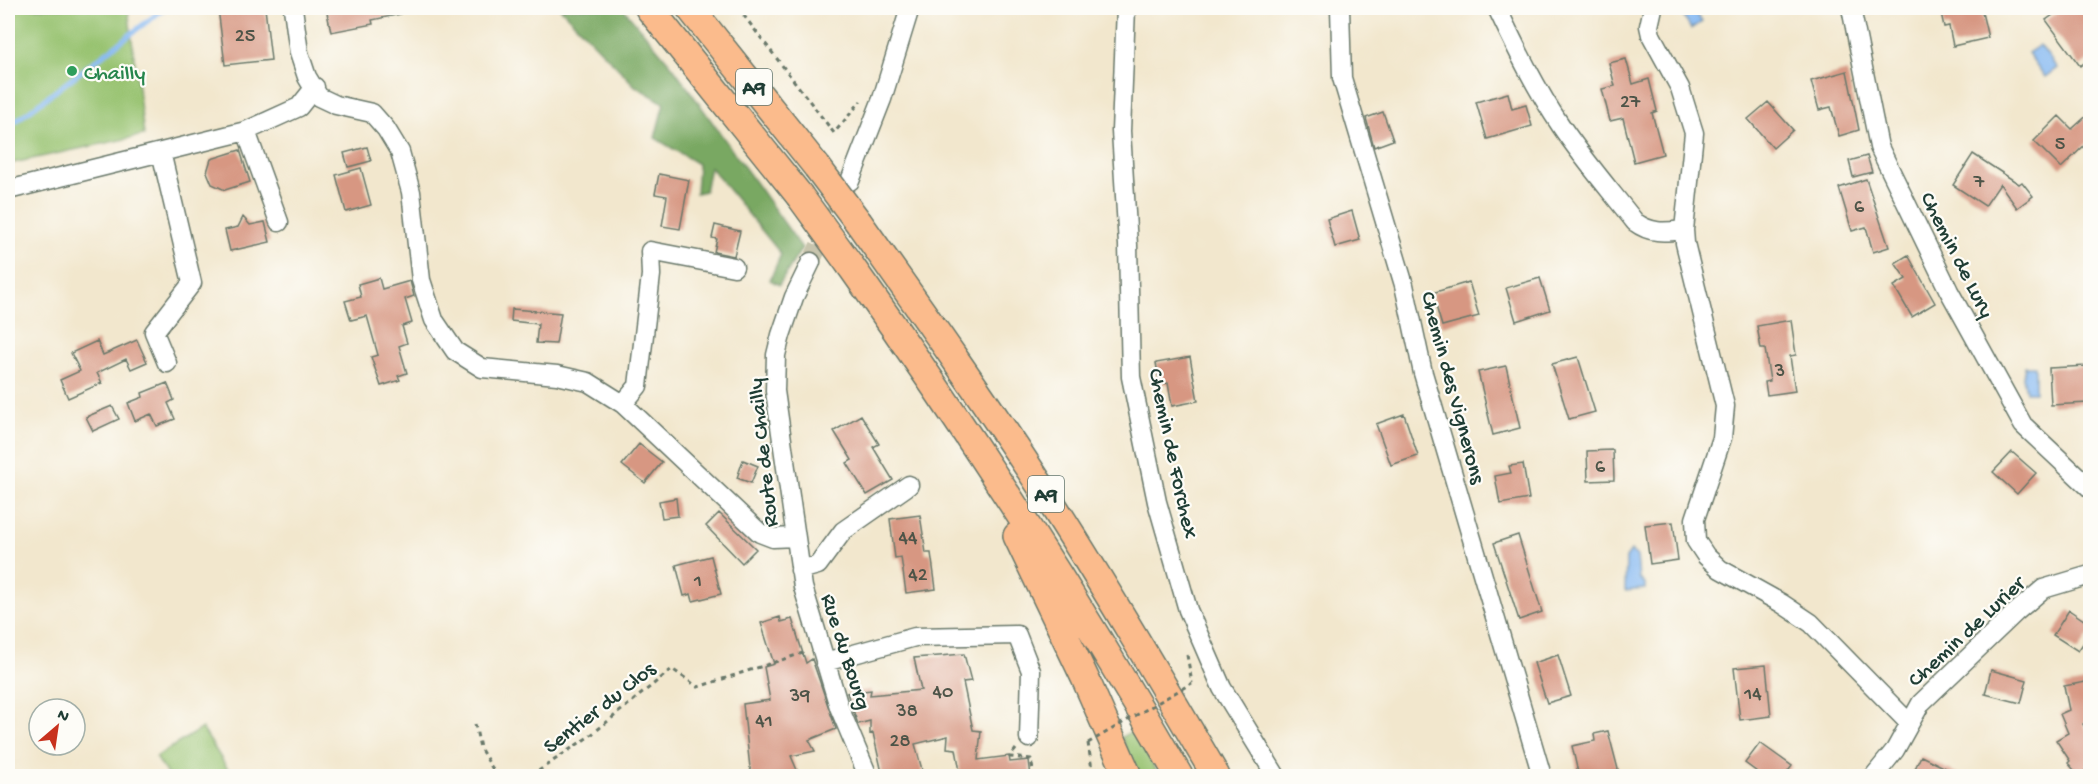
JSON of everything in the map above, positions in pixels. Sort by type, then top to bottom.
[{"type":"highway","name":"A9","points":[[649,8],[799,195],[962,424],[1070,590],[1179,777]]},
{"type":"highway","name":"A9","points":[[690,8],[817,167],[942,339],[1047,496],[1216,777]]},
{"type":"highway","points":[[962,424],[1058,618],[1128,777]]},
{"type":"street","points":[[292,8],[299,53],[307,77],[319,97],[336,105],[372,113],[386,129],[400,152],[411,192],[422,280],[434,320],[454,351],[482,368],[557,375],[588,382],[623,404],[760,533],[773,538],[795,537]]},
{"type":"street","points":[[850,181],[882,99],[910,8]]},
{"type":"street","name":"Chemin de Forchex","points":[[1126,8],[1121,131],[1128,245],[1131,377],[1157,502],[1188,610],[1222,688],[1276,777]]},
{"type":"street","name":"Chemin des Vignerons","points":[[1340,8],[1342,78],[1404,285],[1423,373],[1542,777]]},
{"type":"street","points":[[1497,8],[1520,57],[1560,124],[1635,222],[1644,229],[1657,233],[1684,230]]},
{"type":"street","points":[[1653,8],[1649,26],[1651,35],[1680,88],[1694,133],[1684,230],[1685,243],[1725,406],[1722,438],[1695,519],[1696,541],[1706,556],[1720,569],[1781,603],[1811,623],[1909,723]]},
{"type":"street","name":"Chemin de Lury","points":[[1851,8],[1879,147],[1949,291],[2023,425],[2091,488]]},
{"type":"street","points":[[8,190],[246,131],[299,107],[315,87]]},
{"type":"street","points":[[246,131],[279,222]]},
{"type":"street","points":[[161,152],[192,283],[154,332],[167,363]]},
{"type":"street","points":[[623,404],[638,386],[651,275],[650,251],[734,267]]},
{"type":"street","name":"Route de Chailly","points":[[795,537],[774,375],[776,355],[786,316],[811,262]]},
{"type":"street","points":[[800,570],[818,565],[843,531],[909,485]]},
{"type":"street","name":"Rue du Bourg","points":[[795,537],[800,570],[822,655],[868,777]]},
{"type":"street","name":"Chemin de Lurier","points":[[1874,777],[1895,750],[1921,703],[2043,589],[2091,575]]},
{"type":"street","points":[[822,655],[915,637],[1017,635],[1031,671],[1029,738]]},
{"type":"path","points":[[738,8],[834,133],[866,96],[882,99]]},
{"type":"path","points":[[1093,777],[1088,743],[1192,683],[1187,652]]},
{"type":"path","name":"Sentier du Clos","points":[[531,777],[591,735],[672,669],[698,687],[822,655]]},
{"type":"path","points":[[475,724],[480,748],[496,775],[486,777]]},
{"type":"green space","name":"Chailly","points":[[8,8],[128,8],[144,135],[8,164]]},
{"type":"green space","points":[[560,8],[623,8],[673,67],[802,248],[779,285],[770,280],[781,254],[710,167],[705,191],[696,193],[698,164],[655,138],[664,103],[635,86]]},
{"type":"green space","points":[[202,728],[232,776],[168,776],[156,757]]},
{"type":"green space","points":[[1134,730],[1159,776],[1138,776],[1121,737]]},
{"type":"water","points":[[1678,8],[1693,8],[1702,22],[1691,29]]},
{"type":"water","points":[[2040,45],[2057,68],[2045,77],[2028,53]]},
{"type":"water","points":[[2025,366],[2035,366],[2035,392],[2026,392],[2023,377]]},
{"type":"water","points":[[1631,551],[1637,556],[1639,578],[1645,584],[1645,589],[1625,591],[1626,558]]},
{"type":"building","points":[[218,8],[265,8],[271,60],[225,65]]},
{"type":"building","points":[[326,8],[400,8],[401,14],[372,20],[373,24],[331,32]]},
{"type":"building","points":[[1940,8],[1981,8],[1988,38],[1953,46],[1949,26],[1944,27]]},
{"type":"building","points":[[2063,8],[2091,8],[2091,58],[2080,66],[2046,20]]},
{"type":"building","points":[[1626,59],[1633,84],[1649,79],[1657,111],[1652,113],[1663,154],[1634,162],[1623,118],[1610,121],[1602,89],[1615,86],[1609,63]]},
{"type":"building","points":[[1847,71],[1859,130],[1839,136],[1831,107],[1819,110],[1811,81]]},
{"type":"building","points":[[1508,93],[1512,109],[1526,105],[1532,126],[1487,139],[1476,102]]},
{"type":"building","points":[[1768,102],[1793,130],[1773,148],[1748,119]]},
{"type":"building","points":[[1383,112],[1393,140],[1374,147],[1366,118]]},
{"type":"building","points":[[2091,112],[2091,139],[2061,168],[2034,141],[2059,116],[2072,129]]},
{"type":"building","points":[[367,147],[371,161],[348,167],[344,153]]},
{"type":"building","points":[[240,150],[250,182],[225,190],[212,184],[207,172],[211,159]]},
{"type":"building","points":[[1973,154],[2019,184],[2022,182],[2033,196],[2017,208],[2000,184],[1985,206],[1953,185]]},
{"type":"building","points":[[1867,156],[1872,172],[1853,177],[1849,161]]},
{"type":"building","points":[[361,168],[371,205],[346,212],[336,175]]},
{"type":"building","points":[[659,174],[689,180],[680,229],[662,226],[667,196],[655,194]]},
{"type":"building","points":[[1866,179],[1889,247],[1873,252],[1866,227],[1852,231],[1839,188]]},
{"type":"building","points":[[1352,211],[1360,240],[1335,247],[1327,219]]},
{"type":"building","points":[[243,217],[250,225],[265,222],[270,242],[230,251],[225,230],[238,227]]},
{"type":"building","points":[[715,225],[740,231],[734,256],[714,252],[717,239],[712,238]]},
{"type":"building","points":[[1908,255],[1935,303],[1912,317],[1894,286],[1906,279],[1895,263]]},
{"type":"building","points":[[379,278],[382,289],[410,281],[414,296],[405,299],[412,323],[402,326],[407,343],[399,346],[407,373],[398,376],[400,380],[381,386],[371,357],[378,355],[367,316],[351,320],[345,301],[361,297],[358,284]]},
{"type":"building","points":[[1540,278],[1550,310],[1516,321],[1506,288]]},
{"type":"building","points":[[1469,282],[1479,316],[1442,326],[1432,293]]},
{"type":"building","points":[[512,309],[561,313],[556,344],[536,343],[538,324],[511,321]]},
{"type":"building","points":[[1791,320],[1796,355],[1790,356],[1795,391],[1767,395],[1765,382],[1770,381],[1765,349],[1761,349],[1757,326]]},
{"type":"building","points":[[137,340],[147,362],[131,369],[126,359],[97,373],[102,383],[68,398],[60,380],[80,371],[71,353],[97,341],[103,355]]},
{"type":"building","points":[[1190,357],[1198,401],[1172,406],[1168,383],[1160,384],[1156,363]]},
{"type":"building","points":[[1578,357],[1595,412],[1569,419],[1552,364]]},
{"type":"building","points":[[1506,366],[1520,428],[1493,435],[1478,372]]},
{"type":"building","points":[[2087,366],[2088,403],[2051,405],[2049,368]]},
{"type":"building","points":[[167,383],[174,400],[168,403],[175,419],[157,426],[151,414],[135,421],[128,403],[143,397],[142,393]]},
{"type":"building","points":[[112,406],[119,419],[93,431],[86,417]]},
{"type":"building","points":[[1404,414],[1418,456],[1391,465],[1376,424]]},
{"type":"building","points":[[861,415],[879,444],[873,447],[893,480],[867,495],[847,463],[852,460],[834,431]]},
{"type":"building","points":[[639,444],[662,462],[645,483],[622,465]]},
{"type":"building","points":[[1613,450],[1614,480],[1588,481],[1587,451]]},
{"type":"building","points":[[2012,452],[2036,473],[2017,494],[1993,472]]},
{"type":"building","points":[[743,460],[758,466],[751,483],[737,478]]},
{"type":"building","points":[[1523,464],[1529,499],[1500,504],[1495,476],[1511,473],[1509,466]]},
{"type":"building","points":[[676,498],[678,516],[662,518],[659,501]]},
{"type":"building","points":[[719,513],[756,549],[742,563],[706,526]]},
{"type":"building","points":[[920,515],[926,553],[931,553],[936,589],[906,593],[901,557],[895,558],[890,519]]},
{"type":"building","points":[[1673,522],[1678,560],[1650,564],[1645,525]]},
{"type":"building","points":[[1518,535],[1542,612],[1519,620],[1494,543]]},
{"type":"building","points":[[711,556],[721,594],[693,601],[691,594],[684,596],[676,565]]},
{"type":"building","points":[[2069,610],[2091,625],[2091,632],[2078,651],[2053,635]]},
{"type":"building","points":[[780,617],[781,622],[792,619],[806,663],[812,659],[836,729],[809,740],[815,751],[791,756],[800,777],[751,777],[743,704],[770,700],[764,667],[774,664],[761,623]]},
{"type":"building","points":[[964,654],[971,681],[963,682],[973,730],[981,731],[978,760],[1009,756],[1010,762],[1029,760],[1031,777],[961,777],[956,749],[947,748],[948,736],[915,744],[924,777],[883,777],[873,733],[870,734],[870,721],[858,724],[847,693],[871,690],[870,695],[921,690],[914,658]]},
{"type":"building","points":[[1558,655],[1571,696],[1547,703],[1534,663]]},
{"type":"building","points":[[1766,665],[1771,716],[1740,720],[1734,668]]},
{"type":"building","points":[[1991,670],[2027,680],[2021,703],[1985,694]]},
{"type":"building","points":[[2091,681],[2091,721],[2083,724],[2091,736],[2091,765],[2079,776],[2068,763],[2070,761],[2056,740],[2068,733],[2060,714],[2069,710],[2064,686]]},
{"type":"building","points":[[1608,731],[1620,777],[1579,777],[1572,746],[1595,741],[1594,734]]},
{"type":"building","points":[[1760,743],[1792,766],[1784,777],[1764,777],[1745,763]]},
{"type":"building","points":[[1921,756],[1964,777],[1911,777]]},
{"type":"waterway","points":[[8,127],[165,8]]},
{"type":"tunnel","points":[[811,262],[844,193]]},
{"type":"place","name":"Chailly","points":[[72,71]]}]
